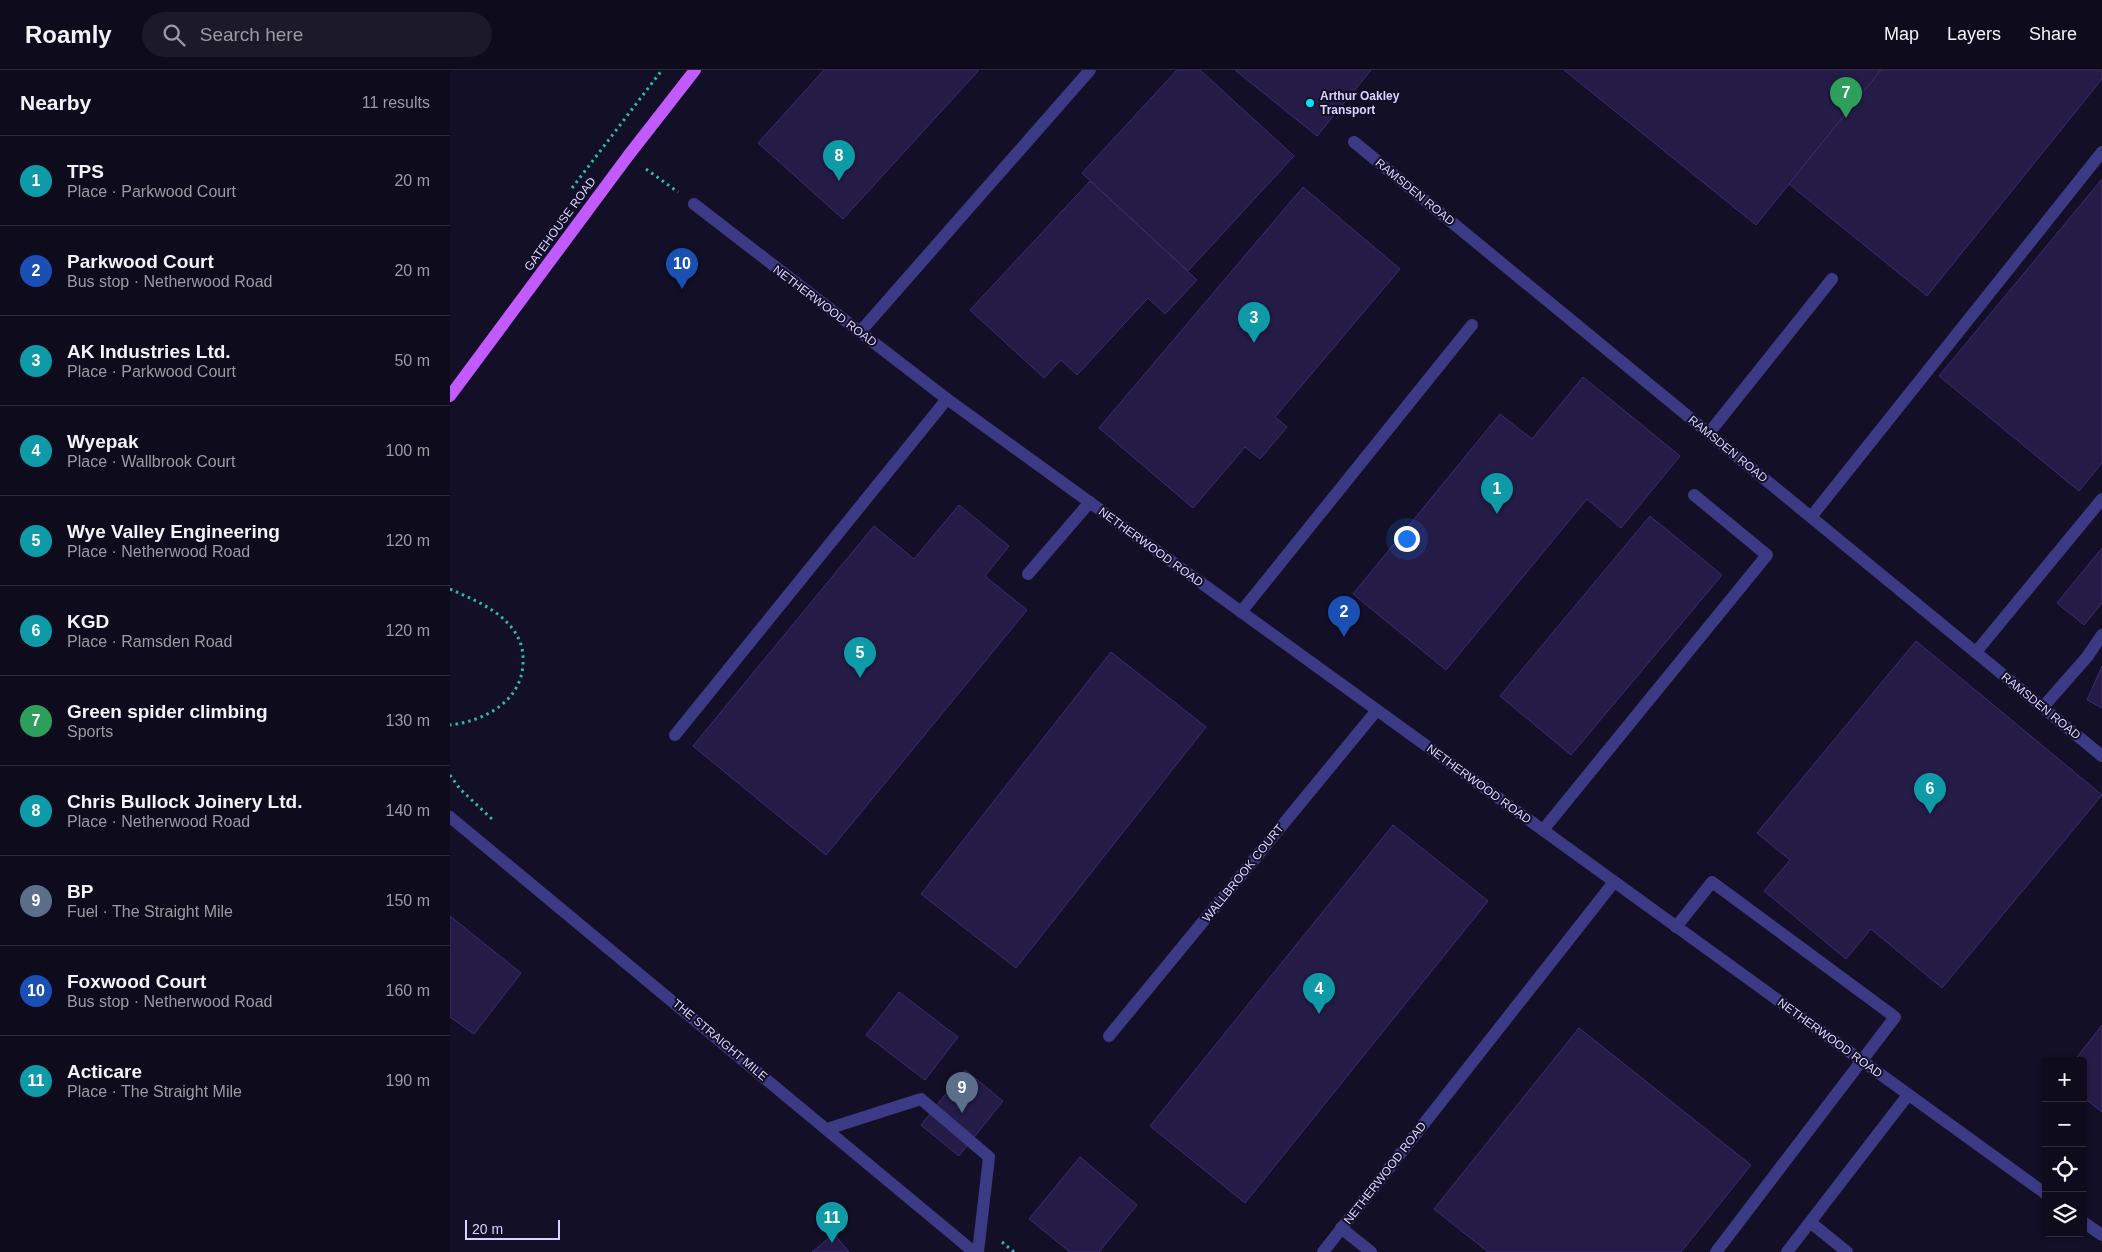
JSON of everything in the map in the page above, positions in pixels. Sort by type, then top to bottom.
[{"type":"main road","name":"GATEHOUSE ROAD","points":[[450,396],[628,156],[695,70]]},
{"type":"street","points":[[860,332],[1090,70]]},
{"type":"street","name":"RAMSDEN ROAD","points":[[1354,142],[2102,756]]},
{"type":"street","points":[[1812,517],[2102,152]]},
{"type":"street","name":"NETHERWOOD ROAD","points":[[694,204],[947,399],[2043,1192]]},
{"type":"street","points":[[1708,433],[1832,279]]},
{"type":"street","points":[[1241,612],[1472,325]]},
{"type":"street","points":[[675,735],[947,399]]},
{"type":"street","points":[[1543,830],[1766,555],[1694,494]]},
{"type":"street","points":[[1976,652],[2102,499]]},
{"type":"street","points":[[1028,574],[1090,502]]},
{"type":"street","points":[[2043,707],[2087,657],[2102,634]]},
{"type":"street","name":"WALLBROOK COURT","points":[[1108,1036],[1377,710]]},
{"type":"street","name":"THE STRAIGHT MILE","points":[[450,808],[466,829]]},
{"type":"street","name":"THE STRAIGHT MILE","points":[[450,818],[466,829],[976,1252]]},
{"type":"street","name":"NETHERWOOD ROAD","points":[[1323,1252],[1614,882]]},
{"type":"street","points":[[1676,927],[1712,882],[1895,1018],[1716,1252]]},
{"type":"street","points":[[1787,1252],[1908,1095]]},
{"type":"street","points":[[827,1129],[921,1099],[990,1157],[976,1252]]},
{"type":"street","points":[[1810,1222],[1847,1252]]},
{"type":"street","points":[[2087,1224],[2101,1232]]},
{"type":"street","points":[[1341,1228],[1371,1252]]},
{"type":"path","points":[[606,141],[694,204]]},
{"type":"path","points":[[450,589],[480,603],[512,627],[520,640],[524,655],[523,669],[511,697],[487,715],[472,721],[450,725]]},
{"type":"building","points":[[824,70],[979,70],[843,219],[758,143]]},
{"type":"building","points":[[1177,70],[1200,70],[1294,156],[1188,271],[1082,173]]},
{"type":"building","name":"Arthur Oakley Transport","points":[[1235,70],[1371,70],[1317,136]]},
{"type":"building","points":[[1564,70],[1881,70],[1756,225]]},
{"type":"building","points":[[1881,70],[2102,70],[2102,79],[1927,296],[1789,184]]},
{"type":"building","points":[[2102,179],[2102,463],[2079,491],[1939,376]]},
{"type":"building","points":[[1090,181],[1197,280],[1165,314],[1148,298],[1077,375],[1061,360],[1044,378],[970,310]]},
{"type":"building","points":[[1303,187],[1400,269],[1275,417],[1287,427],[1260,459],[1245,447],[1193,508],[1099,428]]},
{"type":"building","points":[[1583,377],[1680,456],[1621,528],[1587,499],[1446,670],[1353,594],[1500,414],[1532,439]]},
{"type":"building","points":[[959,505],[1009,546],[985,576],[1027,610],[826,855],[693,746],[874,526],[914,559]]},
{"type":"building","points":[[1650,516],[1722,575],[1571,755],[1500,696]]},
{"type":"building","points":[[2102,548],[2102,603],[2084,625],[2057,603]]},
{"type":"building","points":[[1916,641],[2102,795],[1942,988],[1871,929],[1846,959],[1764,891],[1790,860],[1757,833]]},
{"type":"building","points":[[1111,652],[1206,727],[1016,968],[921,894]]},
{"type":"building","points":[[2102,666],[2102,708],[2087,700]]},
{"type":"building","points":[[1393,825],[1488,901],[1245,1203],[1150,1126]]},
{"type":"building","points":[[450,916],[521,973],[474,1034],[450,1017]]},
{"type":"building","points":[[899,992],[958,1037],[925,1080],[866,1035]]},
{"type":"building","points":[[2102,1025],[2102,1112],[2087,1100],[2087,1057],[2077,1057]]},
{"type":"building","points":[[1579,1028],[1751,1165],[1681,1252],[1488,1252],[1434,1209]]},
{"type":"building","points":[[965,1070],[1003,1101],[959,1156],[921,1125]]},
{"type":"building","points":[[1080,1157],[1137,1205],[1099,1252],[1070,1252],[1029,1219]]},
{"type":"building","points":[[834,1234],[849,1252],[812,1252]]},
{"type":"place","name":"Arthur Oakley Transport","points":[[1310,103]]},
{"type":"place","name":"Green spider climbing","points":[[1846,118]]},
{"type":"place","name":"Chris Bullock Joinery Ltd.","points":[[839,181]]},
{"type":"place","name":"Foxwood Court","points":[[682,289]]},
{"type":"place","name":"AK Industries Ltd.","points":[[1254,343]]},
{"type":"place","name":"TPS","points":[[1497,514]]},
{"type":"place","name":"Parkwood Court","points":[[1344,637]]},
{"type":"place","name":"Wye Valley Engineering","points":[[860,678]]},
{"type":"place","name":"KGD","points":[[1930,814]]},
{"type":"place","name":"Wyepak","points":[[1319,1014]]},
{"type":"place","name":"BP","points":[[962,1113]]},
{"type":"place","name":"Acticare","points":[[832,1243]]}]
